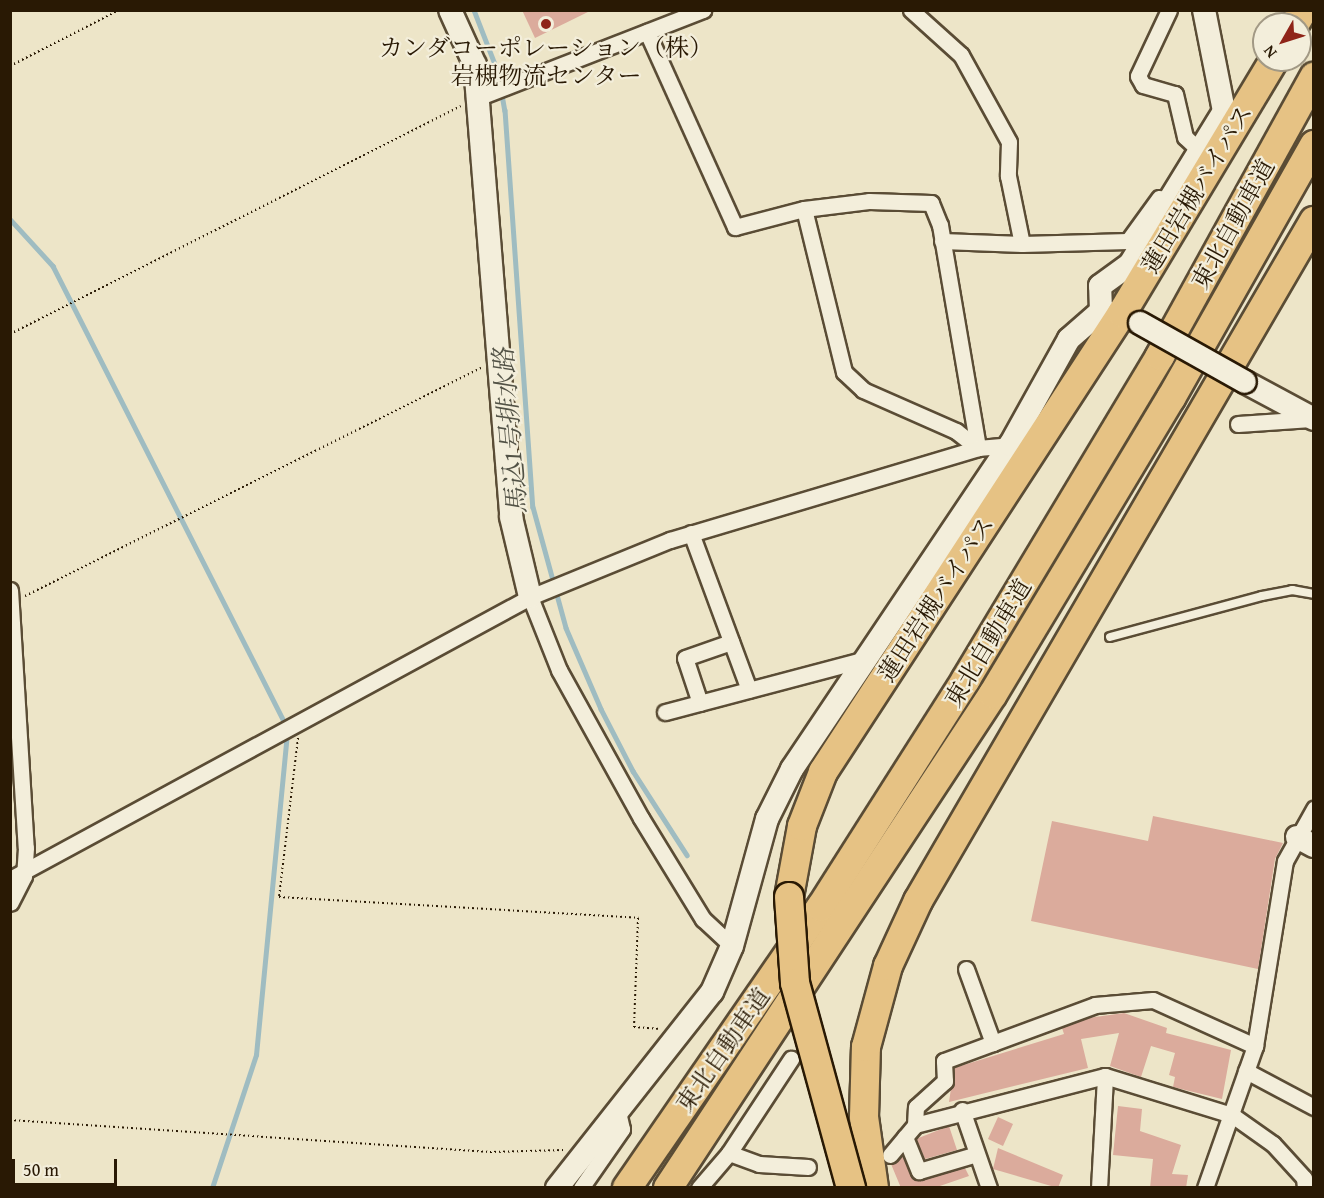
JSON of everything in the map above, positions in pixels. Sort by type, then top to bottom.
[{"type":"highway","name":"蓮田岩槻バイパス","points":[[851,1188],[795,983],[789,897],[802,826],[823,772],[1121,316],[1267,72]]},
{"type":"highway","name":"東北自動車道","points":[[627,1188],[821,907],[966,679],[1160,356],[1314,77]]},
{"type":"highway","name":"東北自動車道","points":[[668,1188],[993,694],[1171,399],[1314,145]]},
{"type":"highway","points":[[874,1188],[864,1117],[866,1047],[888,966],[908,923],[1314,221]]},
{"type":"highway","points":[[612,1188],[666,1132]]},
{"type":"street","points":[[450,10],[475,65],[511,517],[530,597],[559,669],[640,818],[703,919],[732,946]]},
{"type":"street","points":[[477,98],[702,10]]},
{"type":"street","points":[[911,10],[961,55],[1009,142],[1008,176],[1022,244]]},
{"type":"street","points":[[1169,10],[1138,76],[1143,85],[1175,94],[1185,137],[1195,159]]},
{"type":"street","points":[[1204,10],[1224,111],[1130,264],[1100,286],[1121,316],[1314,419]]},
{"type":"street","points":[[647,32],[735,227],[804,209],[869,201],[931,203],[942,241],[978,448]]},
{"type":"street","points":[[942,241],[1022,244],[1128,241],[1175,176],[1195,159]]},
{"type":"street","points":[[804,209],[844,372],[863,390],[956,431],[978,448]]},
{"type":"street","points":[[557,1188],[712,992],[732,946],[767,819],[792,769],[869,658],[1010,445],[1069,339],[1121,316]]},
{"type":"street","points":[[1238,424],[1314,419]]},
{"type":"street","points":[[17,877],[299,726],[530,597],[691,533],[978,448],[1010,445]]},
{"type":"street","points":[[691,533],[749,690]]},
{"type":"street","points":[[10,903],[17,877],[11,596]]},
{"type":"street","points":[[699,703],[685,658],[731,642]]},
{"type":"street","points":[[665,712],[869,658]]},
{"type":"street","points":[[1205,1188],[1255,1046],[1285,861],[1305,842],[1314,809]]},
{"type":"street","points":[[966,969],[993,1043]]},
{"type":"street","points":[[890,1155],[910,1131],[916,1107],[945,1081],[944,1061],[1095,1005],[1153,1000],[1255,1046]]},
{"type":"street","points":[[699,1188],[729,1153],[791,1059]]},
{"type":"street","points":[[1246,1071],[1314,1107]]},
{"type":"street","points":[[910,1131],[962,1110],[1105,1077],[1232,1115],[1273,1144],[1307,1180]]},
{"type":"street","points":[[1099,1188],[1105,1077]]},
{"type":"street","points":[[962,1110],[989,1188]]},
{"type":"street","points":[[581,1188],[622,1129],[618,1112]]},
{"type":"street","points":[[910,1131],[919,1171],[977,1154]]},
{"type":"street","points":[[729,1153],[759,1164],[808,1167]]},
{"type":"lane","points":[[1110,637],[1262,596],[1292,590],[1314,594]]},
{"type":"path","points":[[10,66],[119,10]]},
{"type":"path","points":[[10,334],[477,98]]},
{"type":"path","points":[[11,596],[500,359]]},
{"type":"path","points":[[299,726],[279,897],[638,918],[634,1027],[660,1028],[677,1039]]},
{"type":"path","points":[[10,1120],[490,1152],[566,1150],[580,1157]]},
{"type":"building","name":"カンダコーポレーション（株） 岩槻物流センター","points":[[522,10],[592,10],[535,38]]},
{"type":"building","points":[[1153,816],[1283,843],[1275,859],[1258,969],[1031,921],[1052,821],[1148,841]]},
{"type":"building","points":[[1124,1013],[1167,1028],[1166,1033],[1231,1050],[1222,1099],[1173,1087],[1175,1077],[1169,1075],[1175,1053],[1151,1046],[1141,1077],[1110,1066],[1119,1033],[1081,1039],[1088,1068],[949,1102],[954,1068],[1064,1034],[1062,1028],[1088,1018]]},
{"type":"building","points":[[1118,1106],[1142,1109],[1140,1131],[1181,1145],[1172,1174],[1188,1175],[1186,1188],[1150,1188],[1153,1159],[1113,1155]]},
{"type":"building","points":[[998,1117],[1013,1124],[1003,1146],[988,1139]]},
{"type":"building","points":[[949,1126],[957,1150],[925,1159],[916,1139]]},
{"type":"building","points":[[998,1148],[1063,1175],[1058,1188],[993,1169]]},
{"type":"building","points":[[902,1156],[917,1180],[965,1168],[969,1176],[934,1188],[901,1188],[891,1164]]},
{"type":"waterway","name":"馬込1号排水路","points":[[474,10],[498,72],[505,110],[533,507],[566,628],[601,709],[633,771],[687,855]]},
{"type":"waterway","points":[[10,219],[53,266],[286,725]]},
{"type":"waterway","points":[[212,1188],[256,1055],[287,734]]},
{"type":"place","name":"カンダコーポレーション（株） 岩槻物流センター","points":[[546,24]]}]
